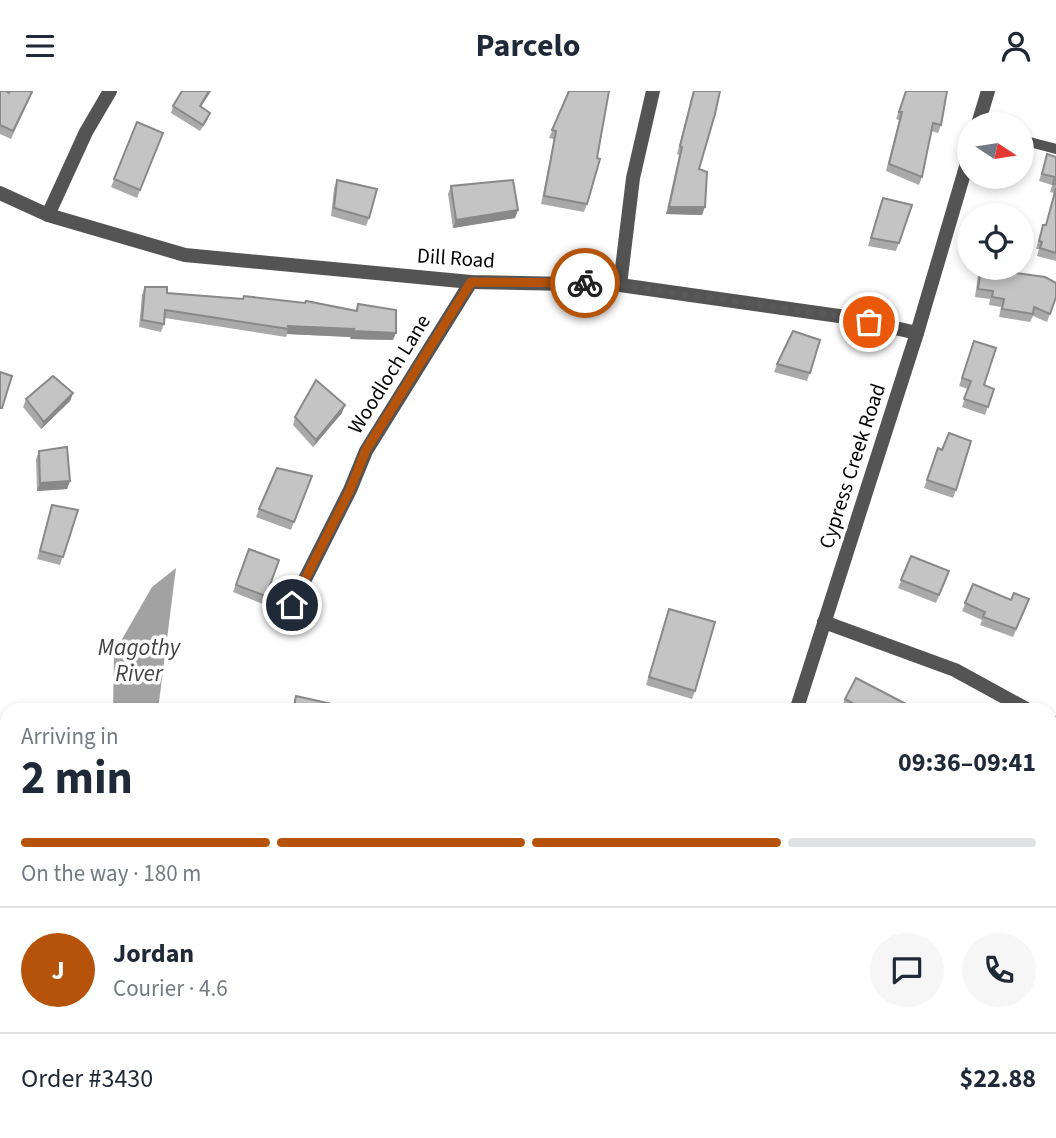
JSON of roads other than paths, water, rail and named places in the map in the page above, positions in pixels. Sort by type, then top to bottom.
[{"type":"street","points":[[48,215],[86,132],[110,91]]},
{"type":"street","points":[[620,285],[633,178],[653,91]]},
{"type":"street","points":[[982,112],[988,91]]},
{"type":"street","name":"Cypress Creek Road","points":[[799,703],[917,333],[959,189]]},
{"type":"street","name":"Dill Road","points":[[0,193],[48,215],[185,255],[471,282],[620,285],[846,317],[917,333]]},
{"type":"street","name":"Woodloch Lane","points":[[292,605],[350,490],[366,450],[471,282]]},
{"type":"street","points":[[824,622],[956,670],[1016,703]]},
{"type":"lane","points":[[1034,143],[1056,149]]},
{"type":"water","name":"Magothy River","points":[[176,568],[159,703],[113,703],[114,653],[152,587]]}]
